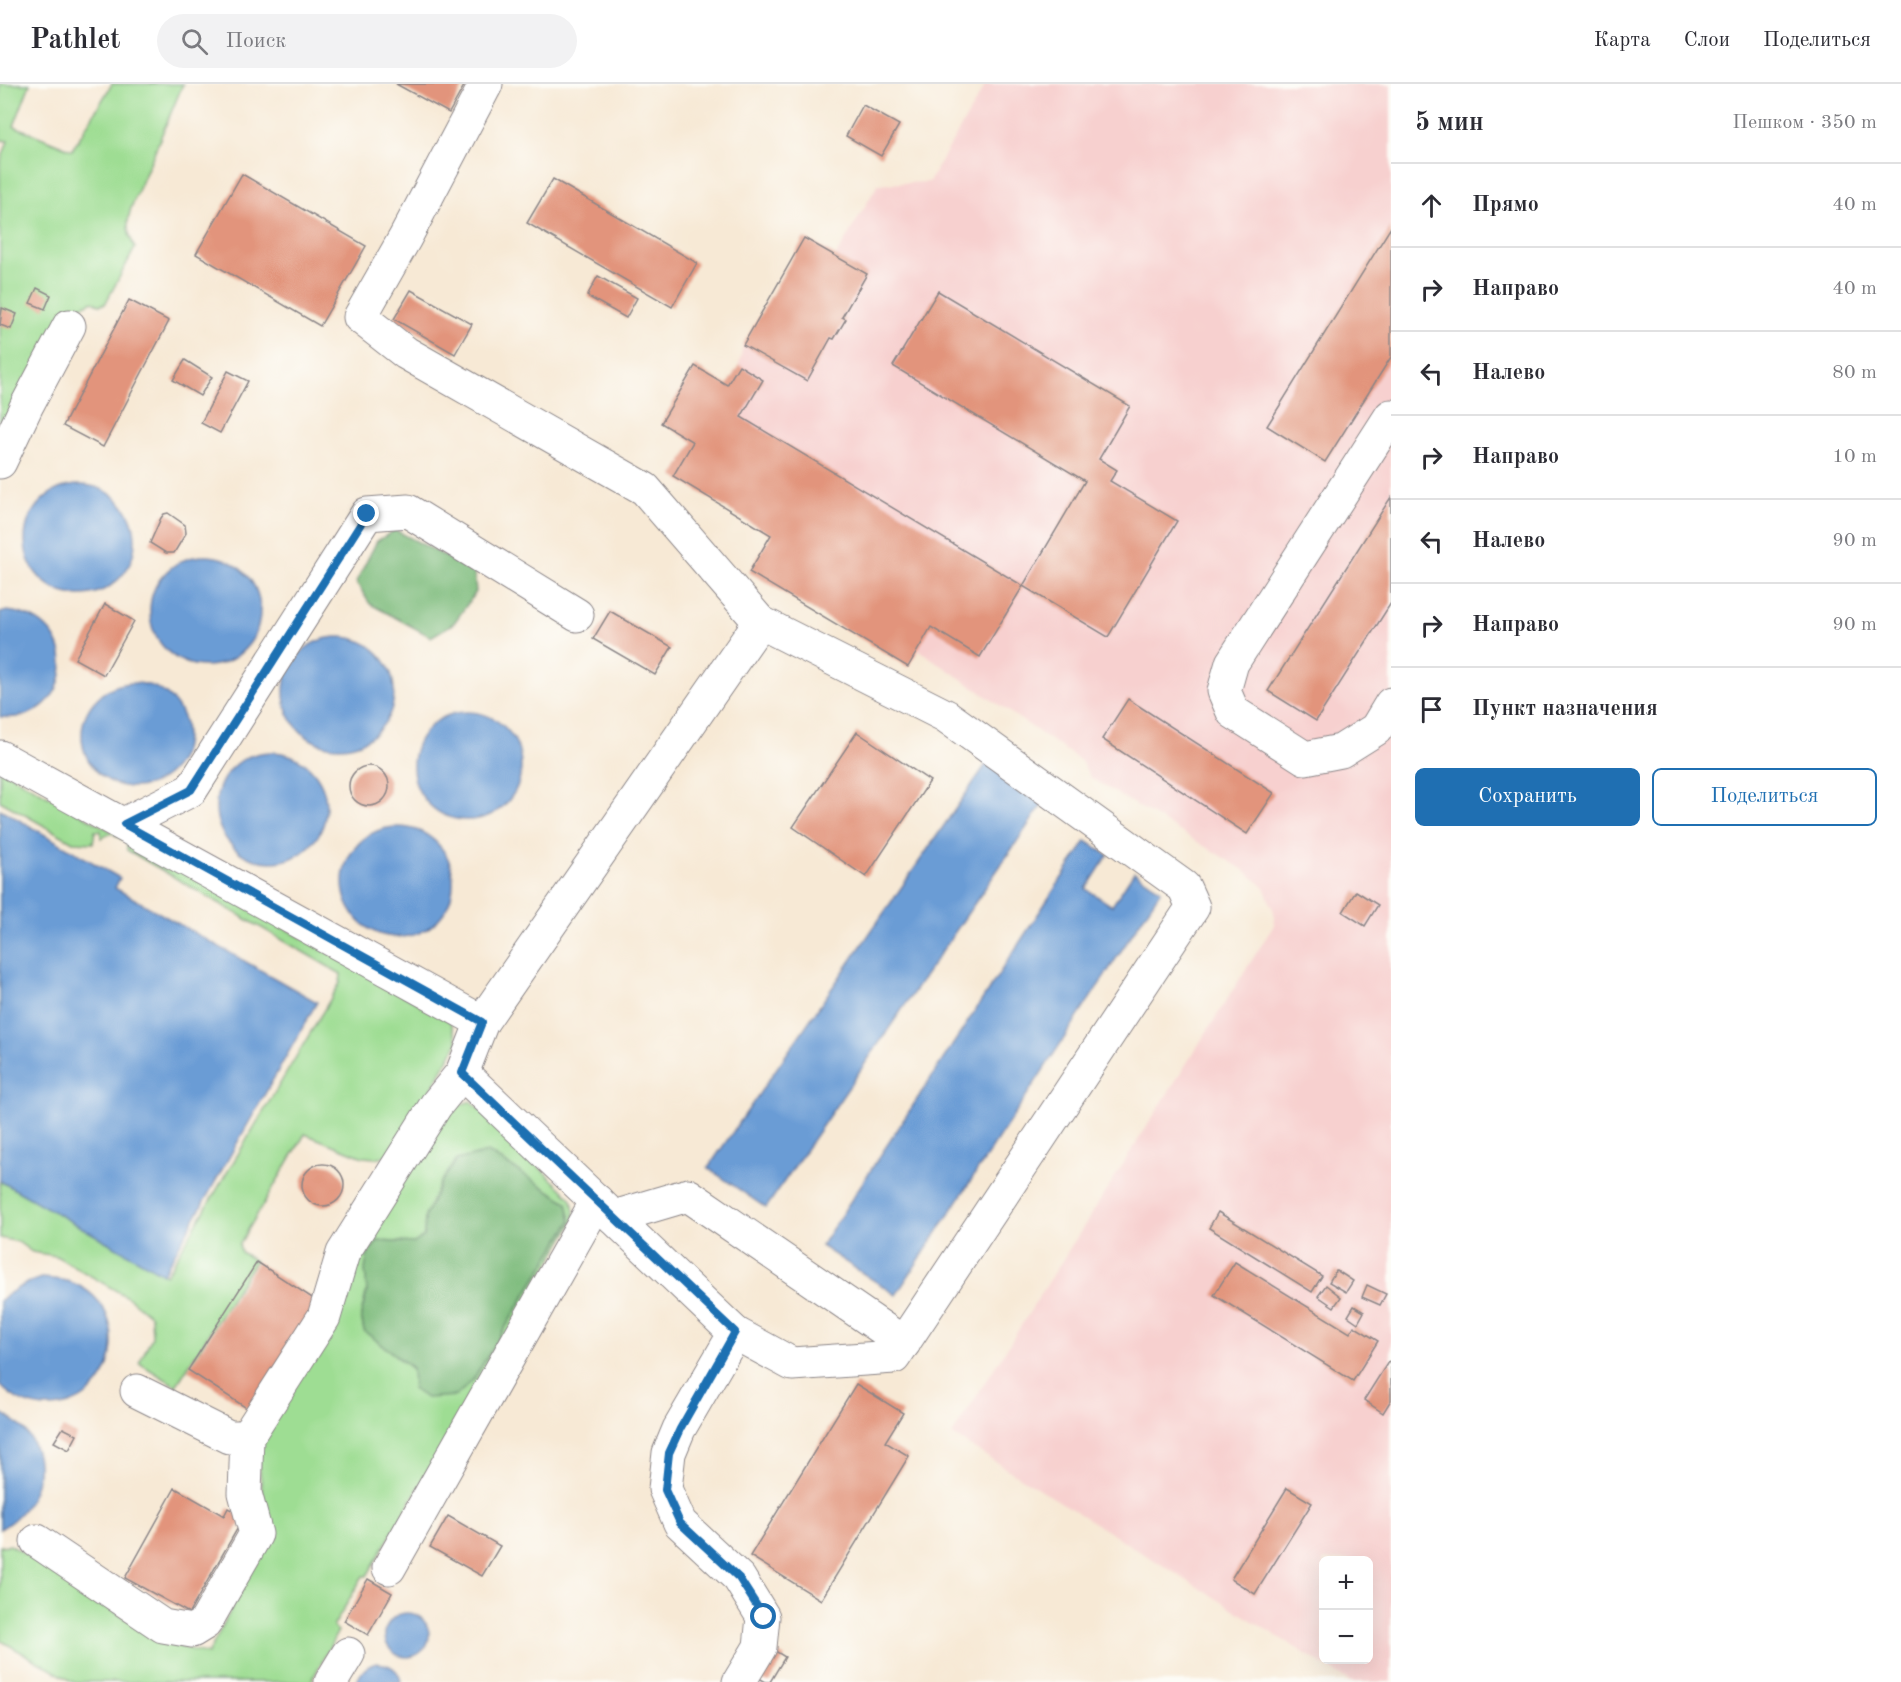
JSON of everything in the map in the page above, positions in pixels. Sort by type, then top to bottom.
[{"type":"lane","points":[[462,1073],[735,1332],[792,1364],[894,1357],[1193,907],[1184,887],[946,716],[760,622],[645,489],[406,353],[360,317],[405,238],[486,84]]},
{"type":"lane","points":[[0,462],[69,326]]},
{"type":"lane","points":[[1386,724],[1341,751],[1305,759],[1233,712],[1224,692],[1232,663],[1391,416]]},
{"type":"lane","points":[[124,824],[191,790],[367,514],[408,511],[577,615]]},
{"type":"lane","points":[[37,1541],[163,1626],[192,1631],[205,1623],[256,1534],[245,1493],[247,1437],[324,1317],[343,1253],[436,1105],[462,1073],[482,1022],[760,622]]},
{"type":"lane","points":[[0,757],[482,1022]]},
{"type":"lane","points":[[389,1568],[605,1209],[688,1195],[904,1343]]},
{"type":"lane","points":[[735,1332],[680,1429],[669,1453],[665,1490],[680,1523],[739,1578],[764,1617],[760,1647],[739,1682]]},
{"type":"lane","points":[[137,1391],[229,1437],[247,1437]]},
{"type":"lane","points":[[331,1682],[348,1654]]},
{"type":"shaded area","points":[[986,84],[1391,84],[1391,1682],[1351,1682],[1322,1664],[1373,1664],[1373,1556],[1319,1556],[1319,1662],[952,1435],[1274,925],[1274,912],[1264,887],[1244,870],[1091,778],[1081,761],[919,650],[908,667],[749,572],[771,535],[673,476],[693,442],[661,423],[695,366],[727,385],[739,365],[743,345],[804,238],[836,256],[878,184],[929,182]]},
{"type":"green space","points":[[0,84],[30,84],[14,126],[72,150],[112,84],[183,84],[131,208],[128,228],[135,248],[105,304],[99,305],[93,301],[75,309],[68,306],[0,433],[0,163],[8,141],[0,140]]},
{"type":"green space","points":[[395,530],[474,571],[476,592],[454,623],[431,637],[370,604],[356,582],[377,541]]},
{"type":"green space","points":[[0,769],[450,1021],[458,1042],[406,1134],[388,1155],[376,1158],[363,1157],[305,1134],[239,1245],[241,1252],[255,1261],[176,1386],[139,1363],[152,1337],[151,1316],[129,1298],[56,1256],[32,1252],[18,1242],[0,1238],[0,1181],[166,1275],[340,983],[341,974],[127,850],[127,843],[112,833],[101,838],[101,831],[95,831],[93,843],[73,842],[0,801]]},
{"type":"green space","points":[[471,1101],[572,1199],[575,1219],[367,1576],[363,1576],[333,1627],[338,1631],[311,1682],[73,1682],[0,1640],[0,1546],[10,1545],[74,1582],[112,1610],[169,1644],[208,1654],[268,1539],[258,1456],[262,1426],[359,1250],[453,1107]],"holes":[[[441,1182],[571,1221],[473,1380],[412,1369],[364,1330],[361,1315],[378,1241],[414,1243],[424,1236],[425,1216]]]},
{"type":"green space","points":[[488,1152],[567,1202],[571,1221],[473,1380],[456,1396],[426,1398],[413,1389],[412,1368],[364,1331],[361,1315],[367,1292],[365,1269],[368,1254],[378,1241],[414,1243],[424,1236],[425,1216],[441,1182],[457,1160]]},
{"type":"water","points":[[80,485],[101,489],[119,501],[131,519],[135,540],[131,561],[119,579],[101,591],[80,595],[59,591],[41,579],[29,561],[25,540],[29,519],[41,501],[59,489]]},
{"type":"water","points":[[205,556],[226,560],[244,572],[256,590],[260,611],[256,632],[244,650],[226,662],[205,666],[184,662],[166,650],[154,632],[150,611],[154,590],[166,572],[184,560]]},
{"type":"water","points":[[7,611],[33,618],[50,632],[60,650],[62,670],[56,689],[44,705],[25,715],[0,717],[0,613]]},
{"type":"water","points":[[339,637],[360,641],[378,653],[390,671],[394,692],[390,713],[378,731],[360,743],[339,747],[318,743],[300,731],[288,713],[284,692],[288,671],[300,653],[318,641]]},
{"type":"water","points":[[134,683],[154,687],[171,698],[182,715],[186,735],[182,755],[171,772],[154,783],[134,787],[114,783],[97,772],[86,755],[82,735],[86,715],[97,698],[114,687]]},
{"type":"water","points":[[467,712],[488,716],[505,728],[517,745],[521,766],[517,787],[505,804],[488,816],[467,820],[446,816],[429,804],[417,787],[413,766],[417,745],[429,728],[446,716]]},
{"type":"water","points":[[271,752],[292,756],[310,768],[322,786],[326,807],[322,828],[310,846],[292,858],[271,862],[250,858],[232,846],[220,828],[216,807],[220,786],[232,768],[250,756]]},
{"type":"water","points":[[987,763],[1044,802],[766,1208],[708,1168]]},
{"type":"water","points":[[0,809],[120,878],[115,888],[317,1002],[163,1274],[0,1181]]},
{"type":"water","points":[[398,827],[419,832],[437,843],[448,861],[453,882],[448,903],[437,921],[419,932],[398,937],[377,932],[359,921],[348,903],[343,882],[348,861],[359,843],[377,832]]},
{"type":"water","points":[[1086,841],[1108,855],[1086,889],[1112,906],[1134,872],[1161,890],[896,1295],[821,1246]]},
{"type":"water","points":[[41,1278],[73,1283],[93,1296],[106,1313],[112,1334],[111,1355],[104,1375],[91,1391],[72,1403],[49,1407],[35,1406],[22,1401],[0,1385],[0,1301],[19,1287]]},
{"type":"water","points":[[0,1412],[26,1432],[33,1445],[38,1473],[36,1486],[22,1511],[0,1529]]},
{"type":"water","points":[[407,1613],[423,1619],[429,1635],[423,1651],[407,1657],[391,1651],[385,1635],[391,1619]]},
{"type":"water","points":[[377,1663],[393,1668],[401,1682],[357,1682],[364,1670]]},
{"type":"building","points":[[396,84],[465,84],[449,113]]},
{"type":"building","points":[[863,105],[899,125],[881,156],[846,136]]},
{"type":"building","points":[[242,174],[366,246],[320,326],[196,254]]},
{"type":"building","points":[[553,179],[697,263],[672,307],[527,223]]},
{"type":"building","points":[[1391,227],[1391,357],[1325,462],[1267,426]]},
{"type":"building","points":[[804,238],[867,274],[842,317],[846,319],[834,339],[831,338],[807,381],[743,345]]},
{"type":"building","points":[[598,276],[637,298],[626,318],[587,296]]},
{"type":"building","points":[[37,288],[51,295],[45,309],[30,303]]},
{"type":"building","points":[[411,290],[472,324],[455,354],[394,319]]},
{"type":"building","points":[[938,291],[1130,406],[1099,459],[1117,470],[1110,481],[1177,521],[1108,637],[1023,586],[1085,481],[893,366]]},
{"type":"building","points":[[129,300],[169,321],[103,447],[63,426]]},
{"type":"building","points":[[2,308],[17,314],[11,329],[0,325]]},
{"type":"building","points":[[185,360],[212,377],[200,396],[173,380]]},
{"type":"building","points":[[739,365],[763,380],[741,417],[1023,586],[980,657],[931,627],[908,667],[749,572],[771,535],[673,476],[693,442],[661,423],[695,366],[727,385]]},
{"type":"building","points":[[228,371],[248,381],[220,433],[201,423]]},
{"type":"building","points":[[1391,497],[1391,603],[1316,721],[1268,691]]},
{"type":"building","points":[[168,513],[185,525],[186,533],[174,553],[166,553],[150,543],[161,518]]},
{"type":"building","points":[[105,604],[134,621],[104,675],[75,659]]},
{"type":"building","points":[[610,611],[672,647],[655,675],[593,639]]},
{"type":"building","points":[[1128,699],[1274,793],[1247,834],[1102,739]]},
{"type":"building","points":[[857,732],[930,781],[866,877],[793,827]]},
{"type":"building","points":[[369,766],[377,767],[383,772],[388,778],[388,794],[383,800],[377,805],[369,806],[361,805],[355,800],[350,794],[349,786],[350,778],[355,772],[361,767]]},
{"type":"building","points":[[1356,891],[1378,905],[1365,926],[1343,912]]},
{"type":"building","points":[[323,1164],[338,1170],[344,1185],[338,1200],[323,1206],[308,1200],[302,1185],[308,1170]]},
{"type":"building","points":[[1218,1212],[1322,1276],[1312,1292],[1209,1228]]},
{"type":"building","points":[[257,1262],[320,1303],[251,1411],[188,1370]]},
{"type":"building","points":[[1235,1262],[1350,1333],[1354,1326],[1378,1341],[1353,1381],[1214,1295]]},
{"type":"building","points":[[1336,1270],[1353,1281],[1346,1292],[1329,1282]]},
{"type":"building","points":[[1326,1285],[1341,1297],[1334,1307],[1318,1296]]},
{"type":"building","points":[[1367,1285],[1386,1294],[1380,1305],[1362,1297]]},
{"type":"building","points":[[1354,1306],[1364,1312],[1358,1323],[1348,1316]]},
{"type":"building","points":[[1388,1362],[1391,1364],[1391,1400],[1383,1413],[1364,1400]]},
{"type":"building","points":[[856,1384],[903,1413],[885,1442],[909,1456],[821,1600],[750,1556]]},
{"type":"building","points":[[63,1428],[77,1435],[69,1450],[54,1442]]},
{"type":"building","points":[[175,1488],[224,1516],[228,1508],[244,1517],[189,1613],[125,1578]]},
{"type":"building","points":[[1287,1488],[1312,1503],[1255,1594],[1231,1579]]},
{"type":"building","points":[[448,1516],[500,1546],[482,1576],[430,1547]]},
{"type":"building","points":[[368,1579],[392,1593],[368,1635],[344,1621]]},
{"type":"building","points":[[772,1649],[785,1657],[770,1682],[766,1682],[755,1676]]},
{"type":"route","points":[[367,514],[191,790],[124,824],[482,1022],[462,1073],[735,1332],[680,1429],[669,1453],[665,1490],[680,1523],[739,1578],[764,1617]]}]
